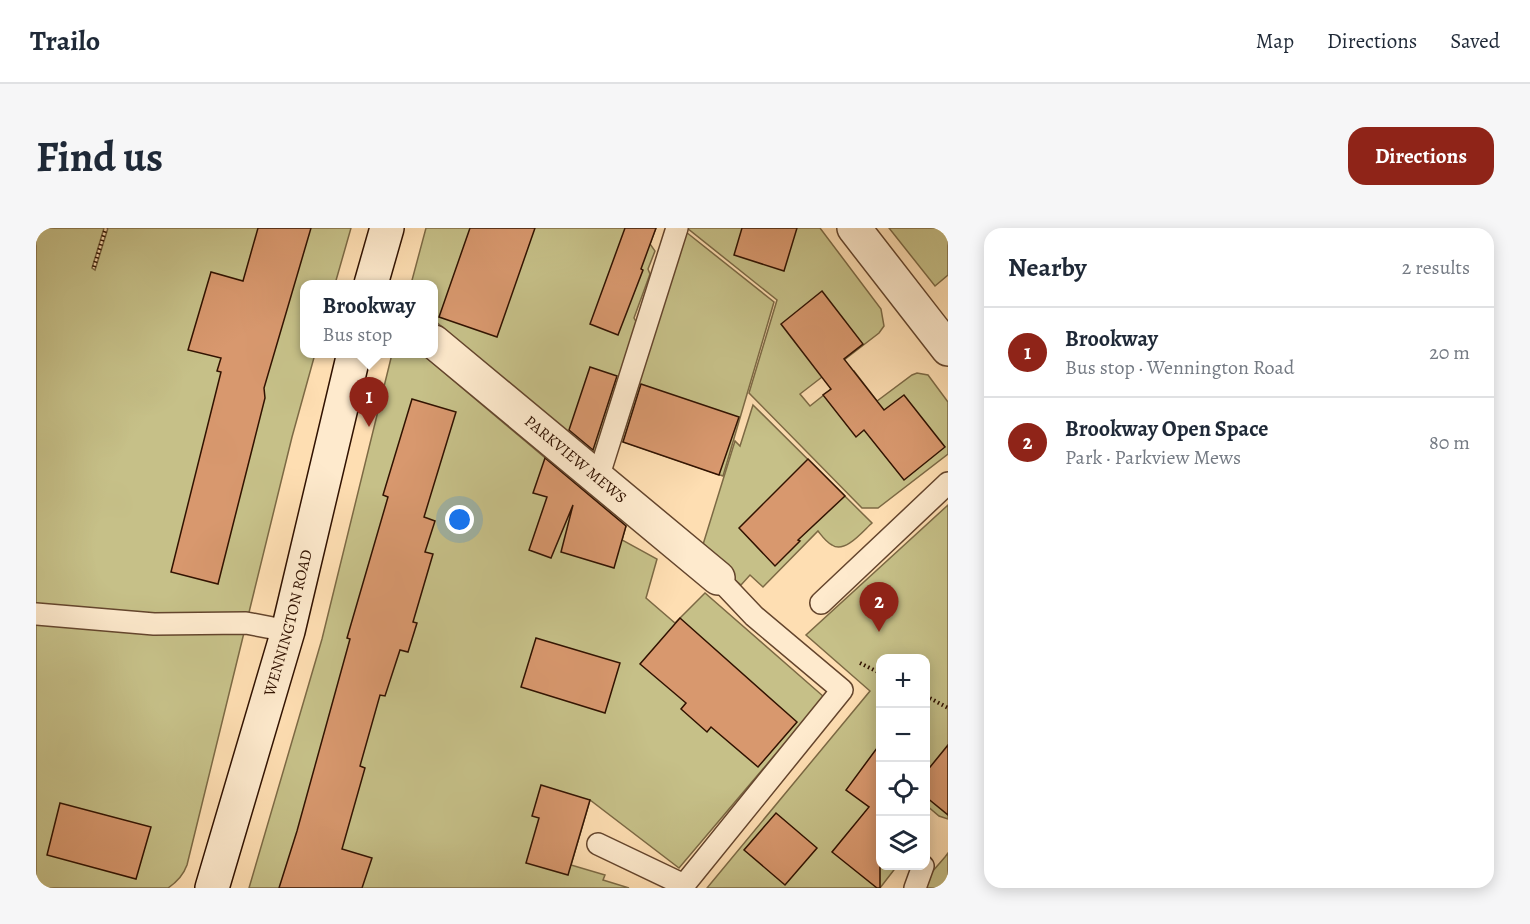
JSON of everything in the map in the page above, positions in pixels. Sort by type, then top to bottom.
[{"type":"main road","points":[[372,280],[387,228]]},
{"type":"main road","points":[[854,228],[948,349]]},
{"type":"main road","name":"PARKVIEW MEWS","points":[[438,345],[718,578]]},
{"type":"main road","name":"WENNINGTON ROAD","points":[[212,888],[288,631],[353,358]]},
{"type":"lane","points":[[598,478],[677,228]]},
{"type":"lane","points":[[821,603],[948,483]]},
{"type":"lane","points":[[598,844],[684,885],[842,690],[754,616],[718,578]]},
{"type":"lane","points":[[36,614],[154,624],[246,623],[288,631]]},
{"type":"lane","points":[[915,888],[922,870]]},
{"type":"path","points":[[94,267],[106,228]]},
{"type":"path","points":[[930,698],[948,708]]},
{"type":"shaded area","points":[[36,228],[104,228],[92,268],[95,270],[108,228],[351,228],[336,280],[300,280],[300,358],[314,358],[292,437],[184,872],[168,888],[36,888]]},
{"type":"shaded area","points":[[426,228],[656,228],[650,244],[655,251],[648,269],[650,274],[634,318],[638,325],[606,425],[593,456],[438,323],[438,280],[412,280]]},
{"type":"shaded area","points":[[687,228],[820,228],[881,309],[884,326],[879,333],[800,394],[810,406],[854,371],[877,401],[912,375],[917,373],[928,375],[948,402],[948,454],[878,508],[862,508],[749,393],[777,300]]},
{"type":"shaded area","points":[[889,228],[948,228],[948,275],[935,286]]},
{"type":"shaded area","points":[[686,232],[774,302],[723,476],[621,441]]},
{"type":"shaded area","points":[[391,358],[427,358],[626,526],[622,540],[657,559],[646,598],[675,623],[705,593],[824,697],[679,868],[590,800],[571,865],[605,875],[603,880],[629,888],[249,888],[322,639]]},
{"type":"shaded area","points":[[753,405],[872,523],[854,540],[837,547],[824,539],[818,531],[763,587],[750,575],[741,585],[701,551],[735,441],[740,446]]},
{"type":"shaded area","points":[[948,505],[948,819],[939,816],[930,808],[930,654],[876,654],[876,809],[873,814],[876,817],[876,870],[894,870],[880,888],[707,888],[870,691],[806,635]]},
{"type":"shaded area","points":[[948,853],[948,888],[918,888],[945,857]]},
{"type":"building","points":[[258,228],[311,228],[264,388],[265,398],[218,584],[171,572],[221,372],[217,371],[221,358],[188,350],[211,272],[243,281]]},
{"type":"building","points":[[470,228],[535,228],[497,337],[439,317]]},
{"type":"building","points":[[625,228],[656,228],[641,269],[643,270],[618,335],[590,324]]},
{"type":"building","points":[[742,228],[797,228],[784,271],[734,255]]},
{"type":"building","points":[[822,291],[863,344],[844,359],[884,410],[904,395],[945,447],[904,480],[864,430],[856,437],[823,395],[831,389],[781,324]]},
{"type":"building","points":[[590,367],[617,376],[593,450],[569,430]]},
{"type":"building","points":[[641,384],[739,417],[719,475],[623,442]]},
{"type":"building","points":[[412,399],[456,412],[424,517],[435,521],[425,552],[433,554],[413,622],[417,623],[408,652],[400,650],[385,696],[380,695],[360,766],[365,768],[342,849],[372,858],[362,888],[279,888],[350,639],[347,638],[388,497],[383,495]]},
{"type":"building","points":[[545,458],[626,526],[614,568],[561,552],[573,505],[551,558],[529,550],[547,497],[533,493]]},
{"type":"building","points":[[808,459],[845,496],[798,540],[800,541],[775,566],[739,528]]},
{"type":"building","points":[[680,618],[797,722],[758,767],[711,727],[707,732],[681,709],[686,703],[640,664]]},
{"type":"building","points":[[536,638],[620,663],[605,713],[521,687]]},
{"type":"building","points":[[948,745],[948,815],[930,800],[930,767]]},
{"type":"building","points":[[876,749],[876,870],[880,870],[880,888],[832,852],[869,807],[846,790]]},
{"type":"building","points":[[541,785],[590,800],[568,875],[526,863],[539,818],[532,816]]},
{"type":"building","points":[[60,803],[151,827],[136,879],[47,855]]},
{"type":"building","points":[[776,813],[817,848],[785,885],[744,850]]},
{"type":"place","name":"Brookway","points":[[369,427]]},
{"type":"place","name":"Brookway Open Space","points":[[879,632]]}]
